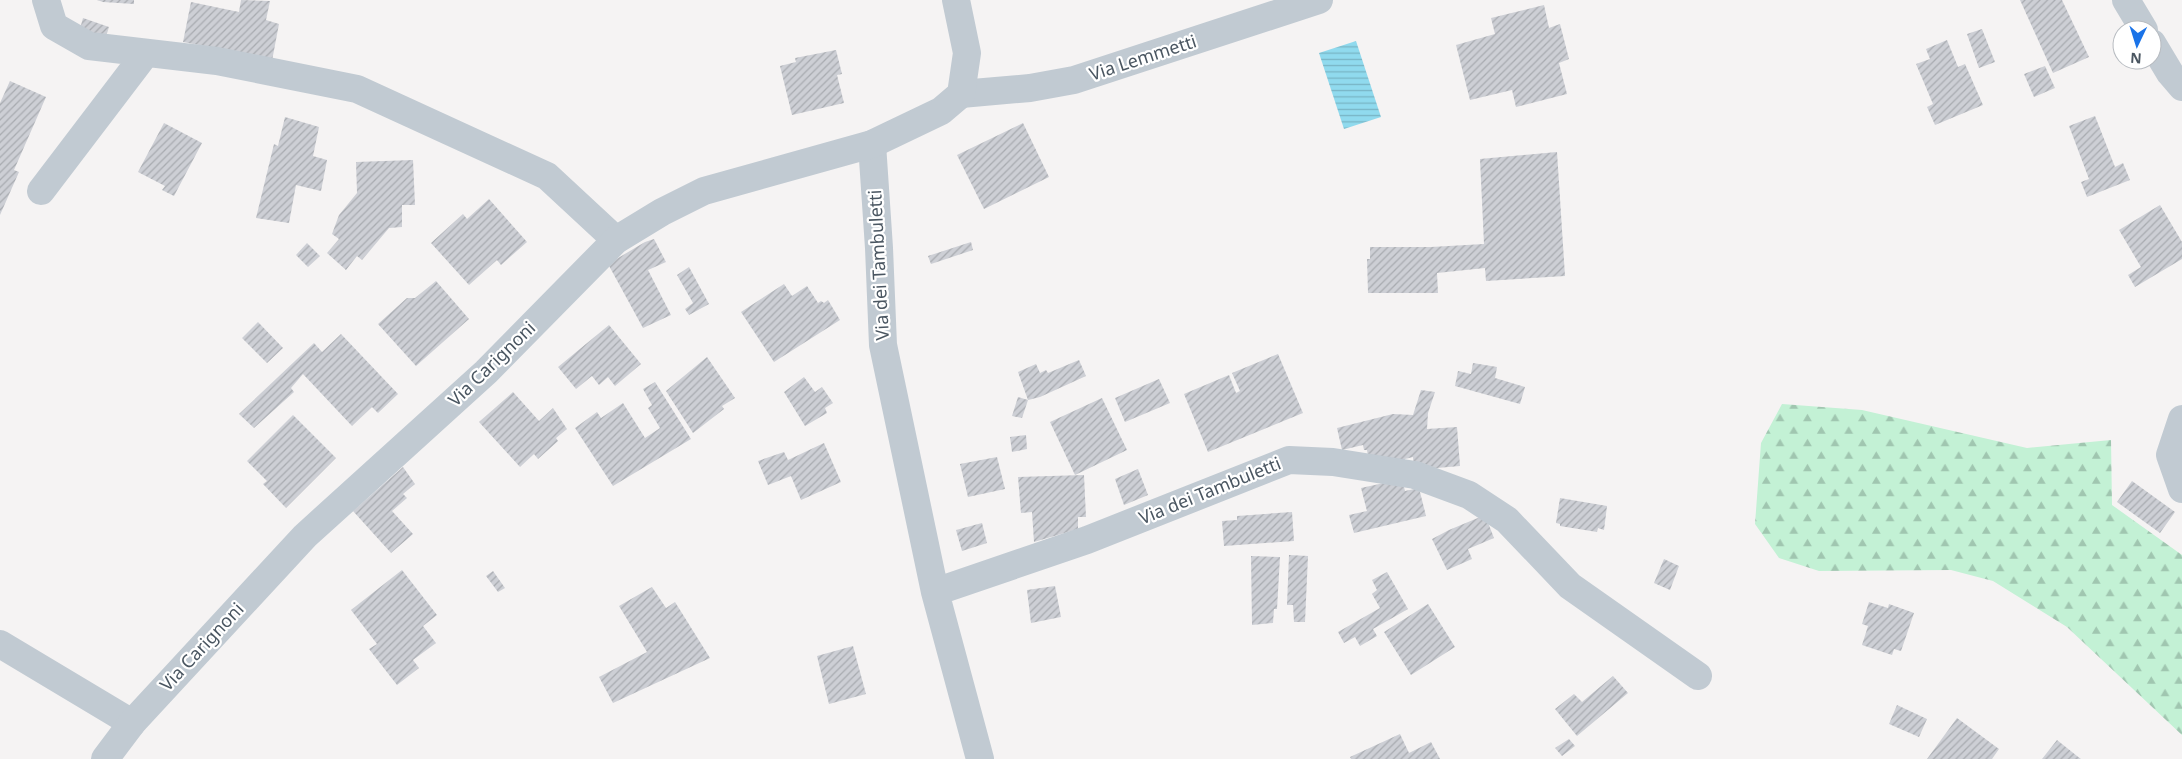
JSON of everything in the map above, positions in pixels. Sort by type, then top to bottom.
[{"type":"street","points":[[46,0],[54,26],[89,46],[217,61],[357,89],[547,176],[616,240]]},
{"type":"street","points":[[956,0],[967,53],[961,94]]},
{"type":"street","name":"Via Lemmetti","points":[[961,94],[1030,88],[1074,80],[1319,0]]},
{"type":"street","points":[[2126,0],[2138,20]]},
{"type":"street","points":[[41,191],[146,53]]},
{"type":"street","points":[[2162,60],[2182,87]]},
{"type":"street","name":"Via Carignoni","points":[[105,759],[132,723],[305,536],[486,372],[616,240],[662,212],[704,191],[872,144],[941,111],[961,94]]},
{"type":"street","name":"Via dei Tambuletti","points":[[872,144],[880,248],[883,345],[936,592],[980,759]]},
{"type":"street","points":[[2182,419],[2170,455],[2182,490]]},
{"type":"street","name":"Via dei Tambuletti","points":[[936,592],[1088,540],[1289,460],[1333,462],[1415,475],[1469,495],[1507,520],[1570,586],[1698,676]]},
{"type":"street","points":[[0,644],[132,723]]},
{"type":"green space","points":[[1782,404],[1862,410],[2027,448],[2111,440],[2112,505],[2182,555],[2182,735],[2067,627],[1993,581],[1951,570],[1819,571],[1779,558],[1755,524],[1761,443]]},
{"type":"water","points":[[1356,41],[1381,117],[1344,129],[1319,53]]},
{"type":"building","points":[[97,0],[134,0],[134,4],[103,2]]},
{"type":"building","points":[[241,0],[270,1],[266,20],[279,24],[271,66],[214,48],[183,42],[191,2],[239,12]]},
{"type":"building","points":[[2020,0],[2062,0],[2089,57],[2053,73]]},
{"type":"building","points":[[1544,5],[1549,28],[1560,24],[1569,59],[1559,63],[1567,94],[1516,107],[1512,90],[1470,100],[1456,45],[1495,34],[1491,18]]},
{"type":"building","points":[[83,18],[109,27],[104,43],[79,32]]},
{"type":"building","points":[[1982,29],[1995,62],[1979,68],[1967,34]]},
{"type":"building","points":[[1947,40],[1958,67],[1965,64],[1983,105],[1935,125],[1927,107],[1933,104],[1916,64],[1930,59],[1926,49]]},
{"type":"building","points":[[836,50],[842,74],[837,75],[844,103],[792,115],[780,66],[796,62],[795,58]]},
{"type":"building","points":[[2045,66],[2055,88],[2034,97],[2024,74]]},
{"type":"building","points":[[10,81],[46,97],[14,170],[19,172],[0,215],[0,103]]},
{"type":"building","points":[[2095,116],[2115,167],[2123,163],[2130,180],[2087,197],[2081,182],[2089,179],[2069,126]]},
{"type":"building","points":[[285,117],[319,127],[313,156],[327,160],[321,191],[296,185],[289,223],[256,218],[274,144],[278,146]]},
{"type":"building","points":[[164,123],[202,143],[174,196],[162,190],[165,186],[138,172]]},
{"type":"building","points":[[1023,123],[1049,177],[984,209],[957,155]]},
{"type":"building","points":[[1557,152],[1565,276],[1486,281],[1485,268],[1437,273],[1438,293],[1368,293],[1367,259],[1370,259],[1370,247],[1431,247],[1484,244],[1480,159]]},
{"type":"building","points":[[413,160],[415,205],[402,205],[402,227],[389,228],[362,260],[357,256],[346,270],[327,253],[339,239],[332,234],[339,215],[357,193],[356,162]]},
{"type":"building","points":[[489,199],[527,242],[501,265],[497,260],[469,285],[431,243],[463,214],[467,219]]},
{"type":"building","points":[[2160,205],[2182,242],[2182,259],[2135,287],[2128,275],[2141,267],[2119,230]]},
{"type":"building","points":[[654,239],[666,262],[648,270],[671,315],[643,328],[608,264],[645,242]]},
{"type":"building","points":[[971,242],[973,250],[931,264],[928,256]]},
{"type":"building","points":[[307,243],[320,256],[308,267],[296,255]]},
{"type":"building","points":[[689,267],[709,304],[689,315],[685,309],[693,303],[677,275]]},
{"type":"building","points":[[436,281],[469,319],[416,366],[378,324],[407,298],[415,298]]},
{"type":"building","points":[[784,284],[792,296],[807,286],[818,303],[821,301],[824,303],[828,300],[840,320],[774,362],[741,312]]},
{"type":"building","points":[[258,322],[283,348],[267,363],[242,338]]},
{"type":"building","points":[[609,325],[641,364],[615,386],[608,377],[599,385],[592,376],[576,389],[558,367]]},
{"type":"building","points":[[341,334],[398,394],[378,413],[372,407],[352,426],[303,374],[291,388],[294,392],[254,428],[239,414],[314,343],[322,352]]},
{"type":"building","points":[[1278,354],[1303,413],[1208,452],[1184,394],[1229,375],[1236,393],[1240,391],[1232,373]]},
{"type":"building","points":[[707,357],[735,398],[722,406],[724,409],[693,433],[666,391]]},
{"type":"building","points":[[1079,360],[1086,376],[1040,397],[1028,400],[1018,372],[1036,364],[1040,373],[1046,370],[1048,373]]},
{"type":"building","points":[[1473,363],[1497,367],[1495,378],[1525,387],[1520,404],[1455,386],[1458,371],[1471,374]]},
{"type":"building","points":[[804,377],[815,392],[822,387],[833,403],[825,408],[827,413],[805,426],[784,392]]},
{"type":"building","points":[[1159,379],[1170,403],[1125,422],[1115,398]]},
{"type":"building","points":[[655,382],[691,439],[613,486],[575,428],[597,412],[601,418],[623,403],[645,438],[660,428],[648,408],[652,405],[643,389]]},
{"type":"building","points":[[1421,390],[1435,392],[1428,413],[1427,429],[1457,427],[1460,466],[1414,470],[1413,457],[1405,459],[1406,465],[1368,456],[1367,450],[1364,450],[1363,445],[1342,450],[1337,428],[1393,414],[1413,415]]},
{"type":"building","points":[[513,392],[539,421],[553,408],[567,429],[556,438],[558,441],[538,459],[534,454],[520,467],[479,422]]},
{"type":"building","points":[[1018,397],[1028,400],[1022,418],[1012,416]]},
{"type":"building","points":[[1102,398],[1127,450],[1075,475],[1050,422]]},
{"type":"building","points":[[293,415],[336,458],[286,508],[263,484],[267,481],[247,461]]},
{"type":"building","points":[[1026,435],[1027,449],[1012,452],[1010,437]]},
{"type":"building","points":[[824,443],[841,482],[801,500],[791,476],[768,485],[758,461],[784,452],[788,460]]},
{"type":"building","points":[[997,457],[1005,489],[968,497],[960,464]]},
{"type":"building","points":[[403,467],[415,484],[403,494],[407,498],[392,511],[413,534],[391,553],[353,511]]},
{"type":"building","points":[[1138,469],[1148,495],[1124,505],[1115,479]]},
{"type":"building","points":[[1084,475],[1086,517],[1078,517],[1078,529],[1034,542],[1032,512],[1021,513],[1018,477]]},
{"type":"building","points":[[1402,479],[1405,491],[1419,488],[1426,516],[1354,533],[1349,515],[1367,511],[1361,488]]},
{"type":"building","points":[[2132,481],[2175,512],[2160,533],[2117,502]]},
{"type":"building","points":[[1560,498],[1607,506],[1604,530],[1598,528],[1597,532],[1560,526],[1560,524],[1556,523]]},
{"type":"building","points":[[1292,512],[1294,541],[1224,546],[1222,521],[1237,520],[1237,516]]},
{"type":"building","points":[[1485,515],[1494,538],[1468,549],[1472,559],[1447,570],[1432,539]]},
{"type":"building","points":[[982,523],[987,543],[962,551],[956,530]]},
{"type":"building","points":[[1289,555],[1308,556],[1305,622],[1294,622],[1293,605],[1287,605]]},
{"type":"building","points":[[1251,556],[1280,557],[1277,609],[1274,609],[1273,623],[1252,625]]},
{"type":"building","points":[[1664,559],[1679,566],[1670,590],[1654,583]]},
{"type":"building","points":[[402,570],[437,615],[423,626],[436,643],[413,660],[419,668],[397,685],[369,649],[377,644],[351,610]]},
{"type":"building","points":[[493,571],[505,588],[498,592],[486,576]]},
{"type":"building","points":[[1387,572],[1408,609],[1373,629],[1377,636],[1360,646],[1355,637],[1344,643],[1338,632],[1380,608],[1372,594],[1377,590],[1372,580]]},
{"type":"building","points":[[1055,586],[1061,617],[1031,623],[1027,590]]},
{"type":"building","points":[[652,587],[666,608],[675,602],[710,658],[613,703],[599,677],[647,652],[619,606]]},
{"type":"building","points":[[1869,602],[1888,608],[1889,604],[1914,613],[1901,651],[1894,649],[1892,655],[1862,645],[1868,626],[1862,624]]},
{"type":"building","points":[[1428,604],[1455,647],[1411,675],[1384,632]]},
{"type":"building","points":[[853,646],[866,694],[829,704],[817,656]]},
{"type":"building","points":[[1613,676],[1628,693],[1577,736],[1555,709],[1574,694],[1582,702]]},
{"type":"building","points":[[1897,705],[1927,719],[1919,737],[1889,724]]},
{"type":"building","points":[[1957,718],[1999,749],[1992,759],[1927,759]]},
{"type":"building","points":[[1400,734],[1409,753],[1431,742],[1440,759],[1351,759],[1350,757]]},
{"type":"building","points":[[1569,739],[1575,746],[1562,756],[1555,748]]},
{"type":"building","points":[[2057,740],[2077,756],[2081,759],[2042,759]]}]
